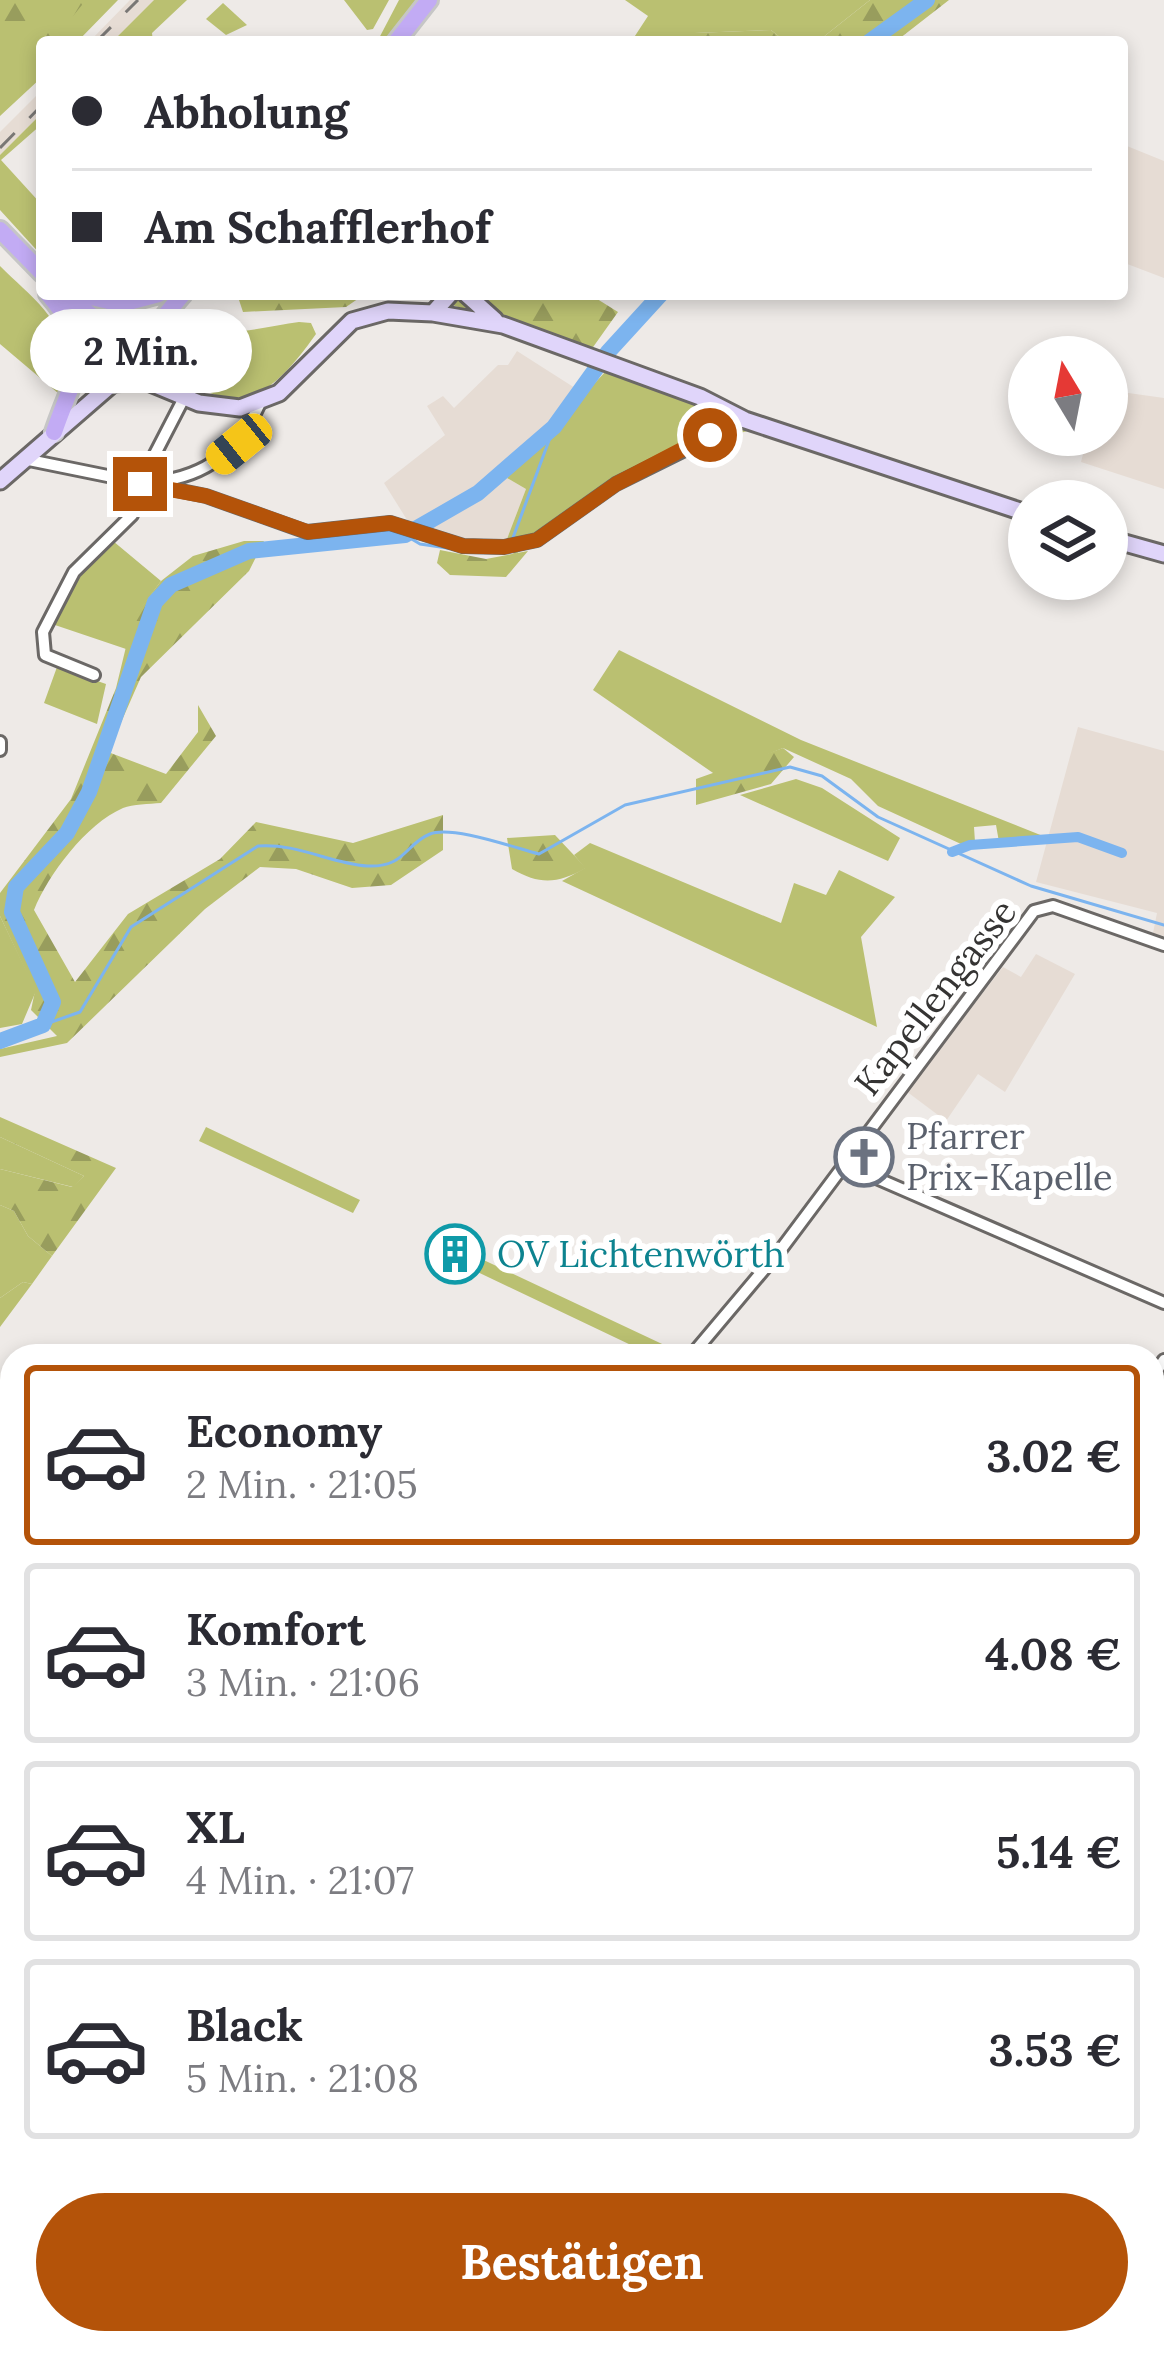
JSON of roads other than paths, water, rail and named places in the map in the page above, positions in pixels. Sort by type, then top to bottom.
[{"type":"main road","points":[[401,36],[429,0]]},
{"type":"main road","points":[[0,230],[36,269]]},
{"type":"main road","points":[[52,300],[75,330],[81,353],[74,390],[54,432]]},
{"type":"main road","points":[[69,300],[104,336],[106,376]]},
{"type":"main road","points":[[104,300],[121,304],[136,300]]},
{"type":"main road","points":[[146,372],[142,336],[167,300]]},
{"type":"main road","points":[[104,336],[142,336],[176,300]]},
{"type":"main road","points":[[433,313],[445,300]]},
{"type":"main road","points":[[473,300],[502,325]]},
{"type":"main road","points":[[0,482],[13,463],[54,432],[106,376],[146,372],[184,396],[219,407],[260,403],[279,393],[352,321],[388,310],[502,325],[700,397],[746,420],[1008,507]]},
{"type":"main road","points":[[1128,544],[1164,554]]},
{"type":"street","points":[[94,675],[45,655],[43,632],[74,572],[132,515],[140,484],[184,396]]},
{"type":"street","points":[[140,484],[191,474],[219,461],[239,444],[260,403]]},
{"type":"street","points":[[13,463],[206,496],[308,532],[401,526],[423,537],[463,546],[509,546],[537,540],[616,484],[746,420]]},
{"type":"street","name":"Kapellengasse","points":[[701,1344],[844,1164],[1034,911],[1053,906],[1164,945]]},
{"type":"street","points":[[844,1164],[1164,1303]]},
{"type":"waterway","points":[[877,36],[927,0]]},
{"type":"waterway","points":[[0,1041],[43,1025],[53,1002],[12,912],[16,887],[67,833],[89,792],[155,602],[171,585],[249,551],[405,535],[478,493],[554,427],[608,352],[656,300]]},
{"type":"waterway","points":[[511,543],[554,427]]},
{"type":"waterway","points":[[405,535],[420,544],[454,549]]},
{"type":"waterway","points":[[470,551],[502,552]]},
{"type":"waterway","points":[[43,1025],[80,1012],[131,927],[258,846],[380,866],[397,859],[422,838],[440,832],[539,854],[625,805],[790,767],[822,776],[878,817],[1031,886],[1164,925]]},
{"type":"waterway","points":[[952,852],[970,845],[1078,837],[1122,853]]},
{"type":"railway","points":[[102,36],[138,0]]},
{"type":"railway","points":[[0,148],[36,111]]},
{"type":"place","name":"Pfarrer Prix-Kapelle","points":[[864,1157]]},
{"type":"place","name":"OV Lichtenwörth","points":[[455,1254]]}]
